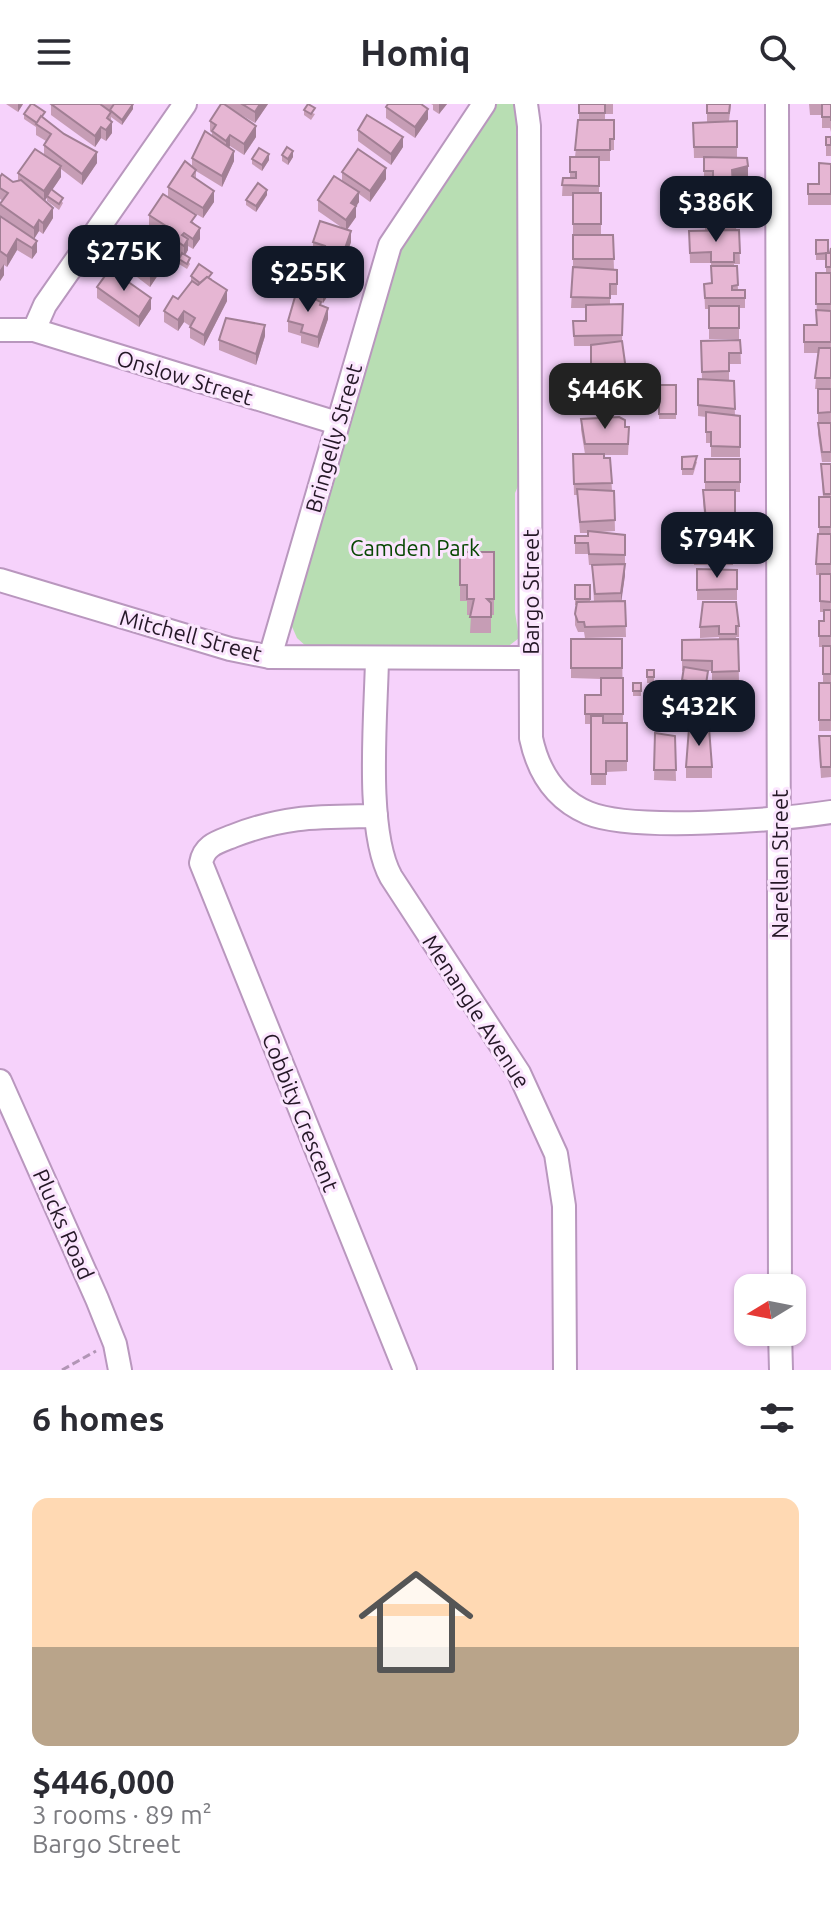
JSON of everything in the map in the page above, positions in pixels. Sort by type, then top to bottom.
[{"type":"street","points":[[34,330],[45,305],[185,104]]},
{"type":"street","name":"Bringelly Street","points":[[270,657],[390,245],[484,104]]},
{"type":"street","name":"Bargo Street","points":[[526,104],[530,142],[530,658],[535,754],[549,783],[574,805],[587,813],[624,821],[779,818],[831,812]]},
{"type":"street","name":"Narellan Street","points":[[777,104],[780,1274]]},
{"type":"street","name":"Onslow Street","points":[[0,330],[34,330],[337,423]]},
{"type":"street","name":"Mitchell Street","points":[[0,580],[230,649],[270,657],[530,658]]},
{"type":"street","name":"Menangle Avenue","points":[[377,659],[376,816],[378,843],[385,867],[519,1073],[556,1154],[564,1206],[565,1370]]},
{"type":"street","name":"Cobbity Crescent","points":[[376,816],[278,820],[198,852],[405,1370]]},
{"type":"street","name":"Plucks Road","points":[[0,1081],[97,1299],[115,1344],[120,1370]]},
{"type":"street","points":[[780,1346],[781,1370]]},
{"type":"path","points":[[62,1370],[96,1351]]},
{"type":"green space","name":"Camden Park","points":[[497,104],[514,104],[518,110],[521,479],[515,493],[515,612],[519,638],[506,648],[308,648],[297,638],[290,622],[402,242]]},
{"type":"building","points":[[31,104],[45,112],[37,123],[24,114]]},
{"type":"building","points":[[51,104],[100,104],[111,112],[107,118],[112,122],[106,130],[101,127],[95,136]]},
{"type":"building","points":[[114,104],[133,104],[122,120],[110,110]]},
{"type":"building","points":[[221,104],[256,126],[244,144],[230,135],[226,141],[212,131],[216,125],[210,121]]},
{"type":"building","points":[[242,104],[260,104],[255,112]]},
{"type":"building","points":[[308,104],[315,108],[311,114],[304,110]]},
{"type":"building","points":[[388,104],[421,104],[428,109],[415,127],[386,107]]},
{"type":"building","points":[[579,104],[605,104],[605,113],[579,113]]},
{"type":"building","points":[[707,104],[730,104],[729,113],[707,113]]},
{"type":"building","points":[[822,104],[831,104],[831,117],[822,117]]},
{"type":"building","points":[[367,115],[403,137],[391,154],[358,130]]},
{"type":"building","points":[[41,116],[64,134],[97,152],[82,174],[44,145],[51,134],[36,124]]},
{"type":"building","points":[[578,120],[614,120],[614,139],[610,139],[610,150],[575,150]]},
{"type":"building","points":[[737,121],[737,147],[694,147],[693,123]]},
{"type":"building","points":[[205,131],[234,151],[222,176],[192,158]]},
{"type":"building","points":[[287,147],[293,151],[288,159],[282,155]]},
{"type":"building","points":[[259,148],[269,154],[262,165],[252,159]]},
{"type":"building","points":[[35,149],[61,166],[44,191],[18,173]]},
{"type":"building","points":[[358,149],[386,168],[370,191],[342,172]]},
{"type":"building","points":[[570,157],[599,157],[599,186],[562,185],[563,178],[576,178],[576,172],[570,172]]},
{"type":"building","points":[[704,157],[747,158],[748,166],[732,170],[733,186],[713,186],[713,171],[704,171]]},
{"type":"building","points":[[185,161],[196,170],[192,176],[214,191],[203,208],[168,187]]},
{"type":"building","points":[[819,163],[831,164],[831,194],[808,194],[808,184],[819,184]]},
{"type":"building","points":[[2,174],[13,182],[21,180],[53,208],[43,223],[39,220],[34,228],[0,204],[8,193],[0,188]]},
{"type":"building","points":[[334,176],[359,192],[351,203],[356,206],[346,220],[318,200]]},
{"type":"building","points":[[258,183],[267,190],[256,206],[246,200]]},
{"type":"building","points":[[51,189],[63,198],[59,204],[47,196]]},
{"type":"building","points":[[712,190],[712,194],[738,194],[736,223],[705,220],[705,206],[690,206],[690,194]]},
{"type":"building","points":[[573,193],[601,193],[601,224],[573,224]]},
{"type":"building","points":[[163,194],[196,215],[191,222],[200,228],[193,239],[184,233],[182,235],[188,239],[184,246],[162,231],[166,226],[149,215]]},
{"type":"building","points":[[0,216],[37,241],[32,248],[17,239],[7,256],[0,251]]},
{"type":"building","points":[[320,221],[351,231],[341,260],[323,254],[325,246],[313,242]]},
{"type":"building","points":[[142,228],[161,241],[150,258],[158,264],[150,276],[120,253]]},
{"type":"building","points":[[739,230],[740,253],[734,253],[734,262],[711,262],[711,252],[690,253],[689,231]]},
{"type":"building","points":[[573,235],[613,235],[614,259],[573,259]]},
{"type":"building","points":[[816,240],[828,240],[828,253],[816,254]]},
{"type":"building","points":[[307,248],[338,269],[323,292],[292,271]]},
{"type":"building","points":[[831,248],[831,267],[826,267],[826,253],[830,253]]},
{"type":"building","points":[[182,253],[190,258],[187,264],[179,259]]},
{"type":"building","points":[[199,264],[212,273],[200,283],[191,276]]},
{"type":"building","points":[[711,266],[737,266],[738,285],[732,286],[732,290],[745,290],[745,298],[705,298],[704,284],[712,283]]},
{"type":"building","points":[[573,267],[617,270],[617,284],[610,284],[610,298],[571,297]]},
{"type":"building","points":[[110,269],[151,298],[139,317],[97,287]]},
{"type":"building","points":[[816,273],[831,273],[831,304],[816,304]]},
{"type":"building","points":[[207,277],[227,290],[204,335],[190,327],[195,318],[184,311],[178,320],[164,311],[173,296],[178,299],[192,281],[198,285]]},
{"type":"building","points":[[283,278],[292,284],[286,292],[278,286]]},
{"type":"building","points":[[297,290],[328,308],[318,337],[301,332],[303,325],[288,321]]},
{"type":"building","points":[[623,304],[622,335],[574,336],[573,321],[586,321],[586,305]]},
{"type":"building","points":[[709,306],[739,306],[739,328],[709,328]]},
{"type":"building","points":[[816,310],[831,311],[831,342],[804,342],[804,325],[817,325]]},
{"type":"building","points":[[226,318],[265,325],[256,354],[219,340]]},
{"type":"building","points":[[740,340],[741,353],[729,353],[729,371],[702,372],[701,341]]},
{"type":"building","points":[[622,341],[626,370],[591,370],[591,345]]},
{"type":"building","points":[[819,348],[831,348],[831,378],[815,378]]},
{"type":"building","points":[[698,379],[734,381],[735,409],[698,405]]},
{"type":"building","points":[[589,380],[633,380],[637,403],[596,405],[596,401],[589,401]]},
{"type":"building","points":[[659,385],[676,385],[676,414],[659,414]]},
{"type":"building","points":[[818,389],[831,389],[831,412],[818,413]]},
{"type":"building","points":[[706,412],[740,416],[740,447],[711,446],[711,432],[706,432]]},
{"type":"building","points":[[619,417],[625,420],[625,427],[629,427],[628,444],[585,444],[581,419]]},
{"type":"building","points":[[818,423],[831,423],[831,452],[822,452]]},
{"type":"building","points":[[573,454],[604,454],[604,458],[610,458],[612,483],[574,484]]},
{"type":"building","points":[[697,456],[693,469],[682,469],[682,457]]},
{"type":"building","points":[[705,459],[740,459],[740,482],[705,482]]},
{"type":"building","points":[[821,464],[831,464],[831,494],[824,494]]},
{"type":"building","points":[[577,489],[614,491],[615,520],[580,522]]},
{"type":"building","points":[[703,490],[735,490],[735,520],[706,520]]},
{"type":"building","points":[[819,497],[831,497],[831,527],[819,527]]},
{"type":"building","points":[[697,525],[709,525],[709,531],[733,531],[733,554],[694,554]]},
{"type":"building","points":[[588,531],[625,535],[625,555],[589,554],[588,543],[575,543],[575,536],[588,536]]},
{"type":"building","points":[[818,534],[831,534],[831,564],[816,564]]},
{"type":"building","points":[[460,552],[494,552],[494,599],[487,599],[491,603],[491,617],[470,617],[474,599],[467,599],[467,585],[460,585]]},
{"type":"building","points":[[625,564],[621,593],[595,594],[592,565]]},
{"type":"building","points":[[697,569],[737,570],[737,589],[697,590]]},
{"type":"building","points":[[820,574],[831,574],[831,602],[820,601]]},
{"type":"building","points":[[575,585],[590,585],[590,599],[575,599]]},
{"type":"building","points":[[625,601],[626,626],[585,627],[584,622],[578,622],[575,614],[577,602]]},
{"type":"building","points":[[703,602],[736,602],[739,626],[736,626],[736,634],[719,634],[719,626],[700,627]]},
{"type":"building","points":[[824,610],[831,610],[831,636],[819,636],[819,621],[824,621]]},
{"type":"building","points":[[571,639],[622,639],[622,668],[571,668]]},
{"type":"building","points":[[738,639],[739,671],[712,672],[712,661],[682,660],[682,640]]},
{"type":"building","points":[[823,646],[831,646],[831,674],[823,674]]},
{"type":"building","points":[[684,667],[708,671],[706,684],[682,680]]},
{"type":"building","points":[[647,670],[654,670],[654,677],[647,677]]},
{"type":"building","points":[[601,678],[623,678],[623,714],[585,714],[585,695],[601,695]]},
{"type":"building","points":[[633,683],[641,683],[641,691],[633,691]]},
{"type":"building","points":[[819,683],[831,683],[831,720],[819,720]]},
{"type":"building","points":[[707,688],[714,689],[714,697],[706,696]]},
{"type":"building","points":[[591,716],[603,716],[603,723],[627,723],[627,761],[606,761],[606,774],[591,774]]},
{"type":"building","points":[[689,728],[709,728],[712,767],[686,767]]},
{"type":"building","points":[[655,733],[675,736],[676,770],[654,770]]},
{"type":"building","points":[[819,736],[831,736],[831,767],[821,767]]}]
